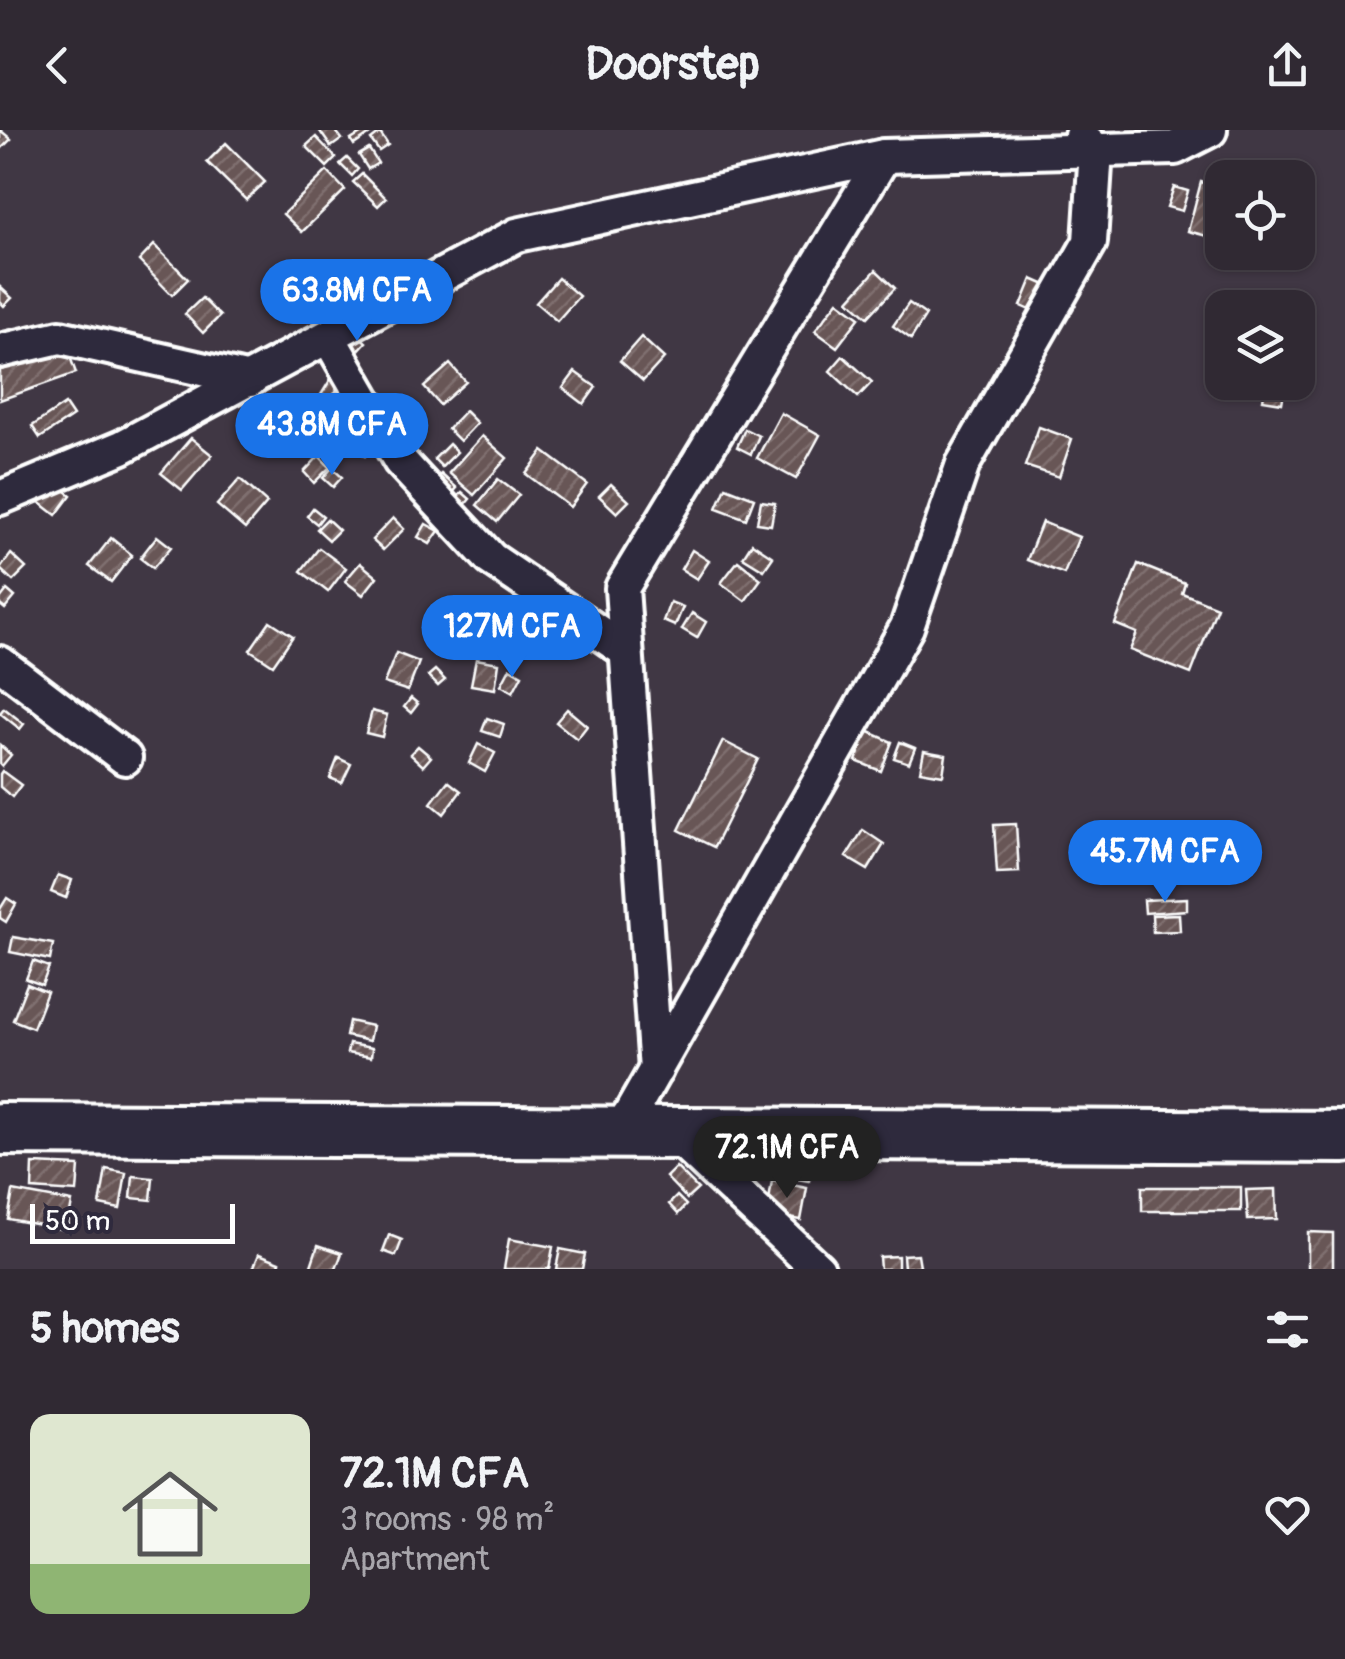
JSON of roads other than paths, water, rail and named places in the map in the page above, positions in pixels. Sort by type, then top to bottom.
[{"type":"main road","points":[[0,1130],[1345,1137]]},
{"type":"street","points":[[0,498],[122,447],[517,235],[884,156],[1085,140],[1175,148],[1210,130]]},
{"type":"street","points":[[620,1134],[907,626],[963,464],[1090,242],[1085,140]]},
{"type":"street","points":[[656,1070],[622,588],[884,156]]},
{"type":"street","points":[[0,351],[60,337],[250,380]]},
{"type":"street","points":[[330,338],[400,462],[491,559],[626,651]]},
{"type":"street","points":[[0,664],[126,758]]},
{"type":"street","points":[[674,1134],[818,1269]]}]
